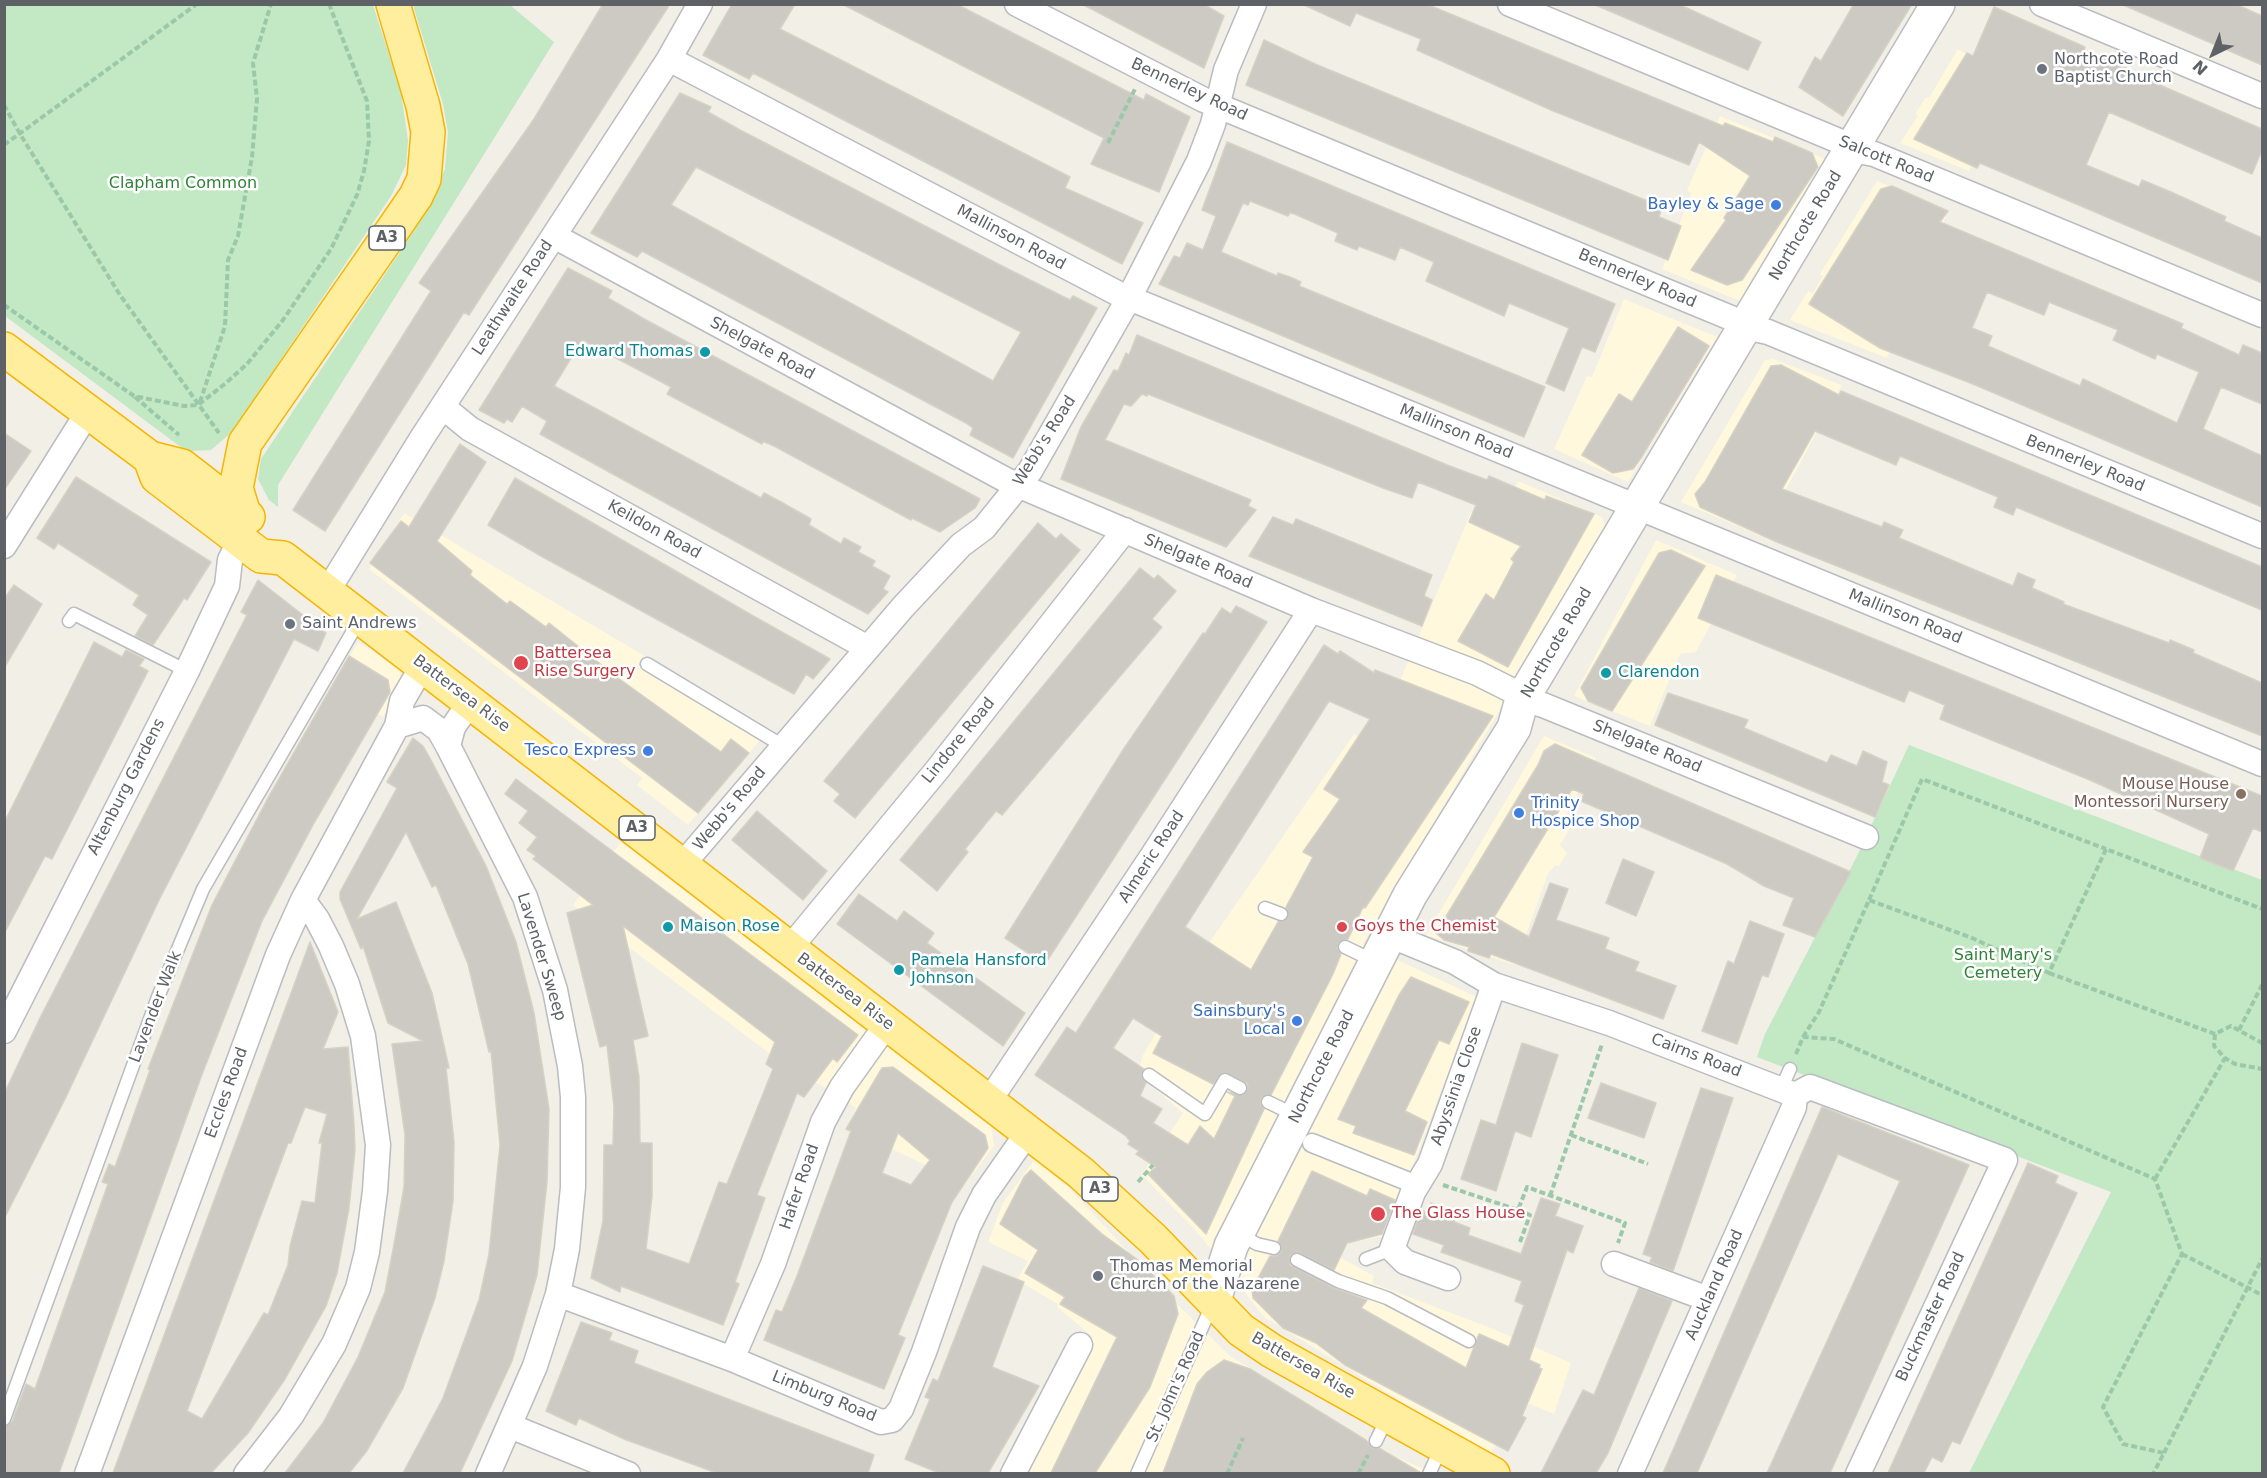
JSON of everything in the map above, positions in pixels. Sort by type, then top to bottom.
[{"type":"highway","name":"A3","points":[[4,349],[176,481],[235,442],[396,225],[416,196],[424,178],[429,145],[425,115],[393,4]]},
{"type":"highway","name":"A3","points":[[235,442],[236,488],[242,527]]},
{"type":"highway","name":"Battersea Rise","points":[[176,481],[242,527],[261,556],[283,558],[1028,1132],[1118,1205],[1241,1330],[1382,1428],[1436,1459],[1492,1473]]},
{"type":"main road","name":"Northcote Road","points":[[1214,1300],[1224,1260],[1238,1234],[1305,1130],[1382,948],[1410,895],[1514,728],[1522,699],[1938,4]]},
{"type":"street","name":"Leathwaite Road","points":[[327,592],[443,407],[669,59],[700,4]]},
{"type":"street","name":"Bennerley Road","points":[[1017,4],[1216,105],[1731,318],[1745,327],[1768,332],[2262,536]]},
{"type":"street","name":"Webb's Road","points":[[683,864],[941,564],[984,528],[1019,485],[1076,393],[1129,297],[1199,161],[1213,124],[1226,70],[1254,4]]},
{"type":"street","name":"Salcott Road","points":[[1510,4],[1839,141],[1851,150],[1874,154],[2262,315]]},
{"type":"street","points":[[2042,4],[2262,96]]},
{"type":"street","name":"Mallinson Road","points":[[669,59],[1129,297],[1621,500],[1636,509],[1678,524],[2262,764]]},
{"type":"street","name":"Shelgate Road","points":[[554,236],[1019,485],[1311,610],[1477,673],[1515,692],[1522,699],[1544,705],[1866,837]]},
{"type":"street","name":"Keildon Road","points":[[443,407],[470,429],[868,648]]},
{"type":"street","points":[[4,546],[88,412]]},
{"type":"street","name":"Altenburg Gardens","points":[[4,1031],[187,671],[227,586],[230,560],[242,527]]},
{"type":"street","name":"Lindore Road","points":[[789,950],[937,770],[1125,530]]},
{"type":"street","name":"Almeric Road","points":[[989,1101],[1129,893],[1311,610]]},
{"type":"street","name":"Eccles Road","points":[[87,1473],[278,955],[303,900],[397,726],[402,701],[423,665]]},
{"type":"street","points":[[448,746],[453,727],[471,701]]},
{"type":"street","points":[[397,726],[423,718],[439,730],[448,746]]},
{"type":"street","name":"Lavender Sweep","points":[[448,746],[525,897],[555,990],[573,1097],[573,1187],[567,1249],[558,1294],[536,1366],[488,1473]]},
{"type":"street","points":[[246,1473],[291,1416],[334,1344],[358,1288],[367,1252],[375,1191],[378,1145],[363,1036],[347,984],[331,946],[318,919],[303,900]]},
{"type":"street","name":"Cairns Road","points":[[1382,948],[1455,962],[1494,985],[1789,1085],[1810,1087],[2005,1160]]},
{"type":"street","name":"Abyssinia Close","points":[[1392,1249],[1430,1164],[1494,985]]},
{"type":"street","name":"Hafer Road","points":[[732,1359],[772,1264],[822,1122],[842,1087],[887,1024]]},
{"type":"street","name":"Auckland Road","points":[[1630,1473],[1794,1107],[1789,1085]]},
{"type":"street","points":[[1305,1130],[1420,1182]]},
{"type":"street","name":"Limburg Road","points":[[558,1294],[732,1359],[881,1422],[892,1420],[901,1409],[920,1362],[968,1227],[984,1195],[1028,1132]]},
{"type":"street","name":"Buckmaster Road","points":[[1858,1473],[2005,1160]]},
{"type":"street","points":[[1392,1249],[1405,1262],[1448,1278]]},
{"type":"street","points":[[1614,1258],[1708,1299]]},
{"type":"street","points":[[1013,1473],[1080,1345]]},
{"type":"street","points":[[510,1426],[628,1473]]},
{"type":"lane","points":[[69,621],[74,614],[187,671]]},
{"type":"lane","name":"Lavender Walk","points":[[4,1419],[158,997],[203,890],[361,618]]},
{"type":"lane","points":[[648,664],[783,746]]},
{"type":"lane","points":[[1265,909],[1281,914]]},
{"type":"lane","points":[[1345,947],[1382,948]]},
{"type":"lane","points":[[1149,1075],[1205,1114],[1225,1080],[1240,1088]]},
{"type":"lane","points":[[1268,1102],[1305,1130]]},
{"type":"lane","points":[[1238,1234],[1257,1244],[1274,1248]]},
{"type":"lane","points":[[1366,1259],[1392,1249]]},
{"type":"lane","points":[[1297,1260],[1338,1281],[1384,1297],[1468,1341]]},
{"type":"lane","name":"St. John's Road","points":[[1137,1473],[1214,1300]]},
{"type":"path","points":[[4,145],[197,4]]},
{"type":"path","points":[[198,405],[206,389],[225,326],[228,260],[238,236],[252,157],[257,99],[253,63],[271,4]]},
{"type":"path","points":[[134,396],[184,406],[198,405],[247,364],[283,320],[331,249],[357,195],[369,141],[367,101],[329,4]]},
{"type":"path","points":[[1108,143],[1145,70]]},
{"type":"path","points":[[4,105],[120,295],[198,405],[235,442]]},
{"type":"path","points":[[4,305],[134,396],[183,438]]},
{"type":"path","points":[[1789,1085],[1803,1037],[1819,1012],[1922,779],[2262,909]]},
{"type":"path","points":[[2049,973],[2106,849]]},
{"type":"path","points":[[1869,900],[1972,938],[2049,973],[2215,1034],[2231,1026],[2262,1043]]},
{"type":"path","points":[[2239,1030],[2262,985]]},
{"type":"path","points":[[2215,1034],[2214,1046],[2225,1058],[2235,1064],[2262,1070]]},
{"type":"path","points":[[1803,1037],[1834,1039],[2155,1179],[2182,1254],[2262,1295]]},
{"type":"path","points":[[1550,1196],[1603,1041]]},
{"type":"path","points":[[2155,1179],[2225,1058]]},
{"type":"path","points":[[1571,1135],[1648,1164]]},
{"type":"path","points":[[1138,1182],[1153,1165]]},
{"type":"path","points":[[1420,1182],[1530,1215],[1520,1242]]},
{"type":"path","points":[[1518,1210],[1527,1187],[1625,1223],[1614,1258]]},
{"type":"path","points":[[2164,1453],[2123,1444],[2103,1407],[2182,1254]]},
{"type":"path","points":[[2153,1473],[2262,1259]]},
{"type":"path","points":[[1227,1473],[1243,1438]]},
{"type":"shaded area","points":[[1958,49],[2005,78],[1995,116],[1969,171],[1900,143],[1918,116],[1915,114],[1926,97],[1929,98]]},
{"type":"shaded area","points":[[1720,116],[1825,159],[1740,301],[1662,269],[1691,193],[1687,190]]},
{"type":"shaded area","points":[[1877,181],[1948,211],[1887,358],[1790,320],[1808,291],[1813,293],[1823,276],[1820,274]]},
{"type":"shaded area","points":[[1624,299],[1717,337],[1628,482],[1554,449],[1587,376],[1592,377]]},
{"type":"shaded area","points":[[1773,359],[1842,385],[1761,536],[1681,502],[1765,360]]},
{"type":"shaded area","points":[[1518,481],[1602,517],[1606,528],[1363,944],[1477,997],[1386,1236],[1357,1241],[1350,1239],[1341,1258],[1374,1276],[1372,1283],[1496,1330],[1571,1363],[1554,1414],[1527,1403],[1489,1455],[1264,1317],[1198,1233],[1142,1175],[1183,1113],[1138,1074],[1143,1055],[1211,940],[1354,734],[1373,745],[1471,512],[1500,524]]},
{"type":"shaded area","points":[[404,513],[648,658],[643,669],[761,739],[688,825],[637,785],[642,778],[369,569]]},
{"type":"shaded area","points":[[1656,540],[1737,575],[1696,652],[1680,654],[1650,726],[1574,696]]},
{"type":"shaded area","points":[[358,642],[400,670],[401,686],[383,717],[332,687]]},
{"type":"shaded area","points":[[1544,736],[1596,758],[1563,821],[1571,827],[1560,845],[1567,853],[1559,866],[1555,865],[1548,874],[1515,965],[1426,935]]},
{"type":"shaded area","points":[[621,842],[857,1023],[913,1061],[991,1124],[994,1146],[965,1184],[846,1127],[856,1108],[819,1084],[802,1078],[573,905]]},
{"type":"shaded area","points":[[1035,1159],[1072,1191],[1167,1294],[1230,1356],[1395,1456],[1432,1473],[1294,1473],[1302,1453],[1239,1433],[1224,1473],[1027,1473],[1092,1336],[1057,1307],[1058,1304],[1017,1280],[1028,1261],[988,1242],[1003,1203]]},
{"type":"green space","name":"Clapham Common","points":[[4,5],[373,5],[401,92],[408,141],[406,165],[391,196],[232,432],[211,450],[190,451],[182,448],[5,316]]},
{"type":"green space","points":[[413,5],[510,5],[554,42],[278,485],[278,507],[269,500],[258,479],[261,459],[424,216],[445,169],[448,132],[443,104]]},
{"type":"green space","name":"Saint Mary's Cemetery","points":[[1909,745],[2262,880],[2262,1473],[1969,1473],[2111,1192],[1757,1057],[1765,1034],[1856,858]]},
{"type":"building","points":[[603,4],[670,4],[469,315],[464,312],[325,531],[293,510],[431,291],[419,283],[534,119]]},
{"type":"building","points":[[732,4],[795,4],[780,29],[1070,177],[1065,188],[1143,223],[1122,264],[753,73],[749,79],[703,55]]},
{"type":"building","points":[[842,4],[956,4],[1144,100],[1146,94],[1190,117],[1159,192],[1091,164],[1104,138]]},
{"type":"building","points":[[1082,4],[1203,4],[1224,16],[1204,68]]},
{"type":"building","points":[[1302,4],[1426,4],[1723,126],[1725,123],[1773,142],[1775,137],[1812,153],[1818,167],[1742,280],[1727,285],[1691,270],[1726,220],[1724,218],[1750,176],[1699,142],[1689,165],[1551,110],[1417,50],[1421,39],[1356,13],[1350,26]]},
{"type":"building","points":[[1593,4],[1678,4],[1761,42],[1748,70]]},
{"type":"building","points":[[1854,4],[1912,4],[1843,116],[1799,87],[1815,57],[1821,61]]},
{"type":"building","points":[[2121,4],[2235,4],[2262,16],[2262,65]]},
{"type":"building","points":[[1994,7],[2085,47],[2084,50],[2128,69],[2127,71],[2262,129],[2262,150],[2252,174],[2109,112],[2086,165],[2139,187],[2142,180],[2171,192],[2226,217],[2224,221],[2262,238],[2262,283],[1980,163],[1977,168],[1914,139],[1967,53],[1973,56]]},
{"type":"building","points":[[1264,40],[1315,64],[1662,207],[1659,217],[1681,226],[1668,260],[1246,85]]},
{"type":"building","points":[[680,93],[711,107],[708,112],[740,130],[1004,267],[1070,300],[1073,296],[1097,308],[1013,458],[970,435],[973,428],[966,423],[642,251],[637,257],[591,233]],"holes":[[[696,167],[1021,332],[993,381],[671,205]]]},
{"type":"building","points":[[1227,142],[1615,304],[1595,352],[1582,347],[1564,391],[1546,383],[1569,328],[1509,303],[1504,316],[1426,281],[1434,262],[1400,247],[1395,260],[1359,246],[1357,250],[1335,241],[1338,233],[1290,212],[1288,216],[1250,201],[1248,205],[1243,203],[1221,252],[1277,276],[1278,273],[1290,277],[1301,282],[1299,286],[1545,387],[1524,437],[1159,284],[1174,256],[1180,258],[1187,243],[1203,250],[1216,216],[1202,210]]},
{"type":"building","points":[[1892,186],[1948,211],[1940,222],[2183,324],[2181,328],[2239,355],[2243,345],[2262,353],[2262,404],[2221,387],[2203,429],[2262,456],[2262,507],[1973,384],[1880,348],[1809,304],[1881,189]],"holes":[[[1987,292],[2044,315],[2049,302],[2118,330],[2113,340],[2155,359],[2157,354],[2199,372],[2177,423],[2083,379],[2080,386],[1988,346],[1992,336],[1972,328]]]},
{"type":"building","points":[[568,268],[612,291],[608,298],[646,320],[980,499],[975,508],[940,532],[912,518],[911,520],[776,447],[763,441],[762,444],[667,394],[671,387],[582,340],[554,386],[761,498],[764,493],[781,502],[811,519],[809,525],[841,544],[844,538],[861,547],[858,552],[875,561],[872,566],[890,576],[883,589],[888,592],[868,614],[540,434],[547,421],[522,406],[512,422],[507,419],[504,423],[479,410]]},
{"type":"building","points":[[1678,327],[1709,346],[1633,469],[1613,473],[1582,455],[1619,394],[1632,402]]},
{"type":"building","points":[[1137,335],[1447,465],[1487,480],[1489,476],[1545,500],[1546,496],[1594,514],[1508,667],[1458,641],[1486,594],[1494,600],[1514,562],[1511,559],[1521,546],[1469,522],[1476,505],[1418,482],[1412,498],[1148,394],[1147,396],[1142,394],[1131,406],[1124,404],[1105,440],[1251,500],[1248,506],[1256,510],[1226,547],[1061,479],[1081,427],[1114,370],[1118,371],[1126,353],[1129,355]]},
{"type":"building","points":[[1781,365],[1839,395],[1841,391],[2262,567],[2262,610],[2016,507],[2013,515],[1994,507],[1998,497],[1900,456],[1896,465],[1815,431],[1782,489],[1882,527],[1884,522],[1903,530],[1899,538],[2013,586],[2018,573],[2035,580],[2032,588],[2064,602],[2063,604],[2169,643],[2170,640],[2194,650],[2193,653],[2262,683],[2262,736],[1777,542],[1700,507],[1695,494],[1705,482],[1771,366]]},
{"type":"building","points":[[4,433],[31,451],[4,490]]},
{"type":"building","points":[[460,444],[486,462],[437,541],[472,571],[470,575],[507,604],[510,601],[546,627],[549,623],[618,678],[721,752],[731,739],[749,753],[698,813],[370,563],[401,521],[409,527]]},
{"type":"building","points":[[76,477],[211,562],[187,600],[184,598],[153,645],[135,636],[148,615],[133,605],[139,595],[58,543],[54,549],[37,538]]},
{"type":"building","points":[[515,478],[830,659],[813,679],[806,674],[794,694],[541,556],[488,525]]},
{"type":"building","points":[[1273,517],[1293,525],[1296,519],[1432,575],[1424,596],[1432,600],[1422,626],[1249,556]]},
{"type":"building","points":[[1038,523],[1056,539],[1061,534],[1080,550],[855,818],[834,801],[840,794],[824,781]]},
{"type":"building","points":[[1671,550],[1705,566],[1612,711],[1588,701],[1581,688],[1659,553]]},
{"type":"building","points":[[1140,568],[1154,579],[1158,575],[1176,591],[1152,619],[1162,627],[1002,815],[996,811],[965,849],[968,852],[937,891],[900,860]]},
{"type":"building","points":[[1716,575],[2262,796],[2262,832],[2253,828],[2233,871],[2200,858],[2209,834],[2090,780],[1940,719],[1945,705],[1909,690],[1904,702],[1698,618]]},
{"type":"building","points":[[258,580],[326,633],[318,651],[294,639],[159,900],[64,1101],[4,1219],[4,1094],[40,1018],[247,615],[241,612]]},
{"type":"building","points":[[14,585],[42,604],[4,668],[4,599]]},
{"type":"building","points":[[1236,606],[1267,622],[1045,964],[1005,938],[1123,750],[1203,633],[1205,634],[1222,608],[1231,614]]},
{"type":"building","points":[[94,642],[122,657],[126,650],[144,659],[139,666],[148,671],[52,859],[45,856],[4,934],[4,823]]},
{"type":"building","points":[[1324,645],[1338,654],[1340,651],[1374,673],[1375,670],[1493,716],[1365,908],[1363,907],[1348,939],[1338,943],[1337,948],[1341,954],[1333,974],[1271,1095],[1261,1098],[1260,1103],[1264,1109],[1206,1234],[1148,1174],[1156,1167],[1136,1154],[1139,1151],[1128,1144],[1130,1141],[1126,1136],[1035,1075],[1067,1027],[1076,1033]],"holes":[[[1329,701],[1370,719],[1324,789],[1340,799],[1303,852],[1313,857],[1286,907],[1288,917],[1278,922],[1251,970],[1185,927]],[[1133,1018],[1162,1036],[1153,1053],[1213,1084],[1224,1072],[1247,1083],[1248,1088],[1244,1095],[1227,1092],[1235,1096],[1214,1139],[1200,1126],[1188,1145],[1153,1123],[1162,1109],[1140,1096],[1146,1083],[1141,1075],[1144,1069],[1113,1048]]]},
{"type":"building","points":[[349,656],[388,680],[390,692],[314,823],[262,921],[201,1077],[59,1473],[4,1473],[4,1427],[12,1422],[26,1384],[35,1389],[108,1184],[102,1182],[109,1164],[115,1167],[150,1070],[148,1069],[212,905],[268,798]]},
{"type":"building","points":[[1668,693],[1748,720],[1744,728],[1827,763],[1831,755],[1857,766],[1863,751],[1887,762],[1882,782],[1889,785],[1875,817],[1655,725]]},
{"type":"building","points":[[413,738],[423,746],[431,760],[486,866],[516,942],[534,1013],[549,1109],[547,1182],[537,1275],[512,1361],[460,1473],[403,1473],[443,1398],[479,1300],[489,1254],[500,1145],[491,1051],[489,1052],[468,964],[436,885],[432,887],[406,832],[357,919],[396,902],[432,993],[449,1068],[446,1068],[454,1142],[453,1201],[444,1261],[435,1298],[403,1388],[366,1452],[349,1473],[285,1473],[323,1423],[358,1357],[385,1292],[395,1239],[404,1187],[405,1135],[392,1044],[423,1041],[388,1023],[363,946],[361,949],[340,899],[340,892],[397,788],[387,782]]},
{"type":"building","points":[[1555,744],[1851,872],[1815,937],[1783,925],[1794,898],[1764,886],[1727,864],[1581,801],[1584,794],[1572,789],[1494,917],[1529,937],[1550,883],[1568,889],[1556,920],[1609,938],[1605,949],[1639,962],[1635,971],[1676,986],[1663,1019],[1491,954],[1489,958],[1468,951],[1469,947],[1444,940],[1436,933],[1538,765],[1544,751]]},
{"type":"building","points":[[516,779],[858,1035],[837,1062],[833,1058],[804,1097],[797,1093],[757,1195],[765,1198],[735,1282],[739,1284],[723,1325],[621,1286],[620,1292],[591,1278],[603,1221],[604,1145],[613,1145],[614,1107],[607,1045],[600,1047],[567,913],[593,905],[533,859],[536,856],[527,850],[537,837],[519,823],[528,811],[505,794]],"holes":[[[623,926],[775,1042],[766,1064],[773,1069],[727,1184],[719,1182],[689,1264],[646,1249],[652,1196],[652,1143],[640,1143],[639,1077],[633,1040],[648,1036]]]},
{"type":"building","points":[[757,811],[827,871],[803,900],[732,840]]},
{"type":"building","points":[[1623,859],[1654,872],[1636,916],[1606,903]]},
{"type":"building","points":[[859,894],[897,921],[904,911],[934,933],[927,943],[1025,1013],[1003,1046],[837,924]]},
{"type":"building","points":[[1750,921],[1784,934],[1768,977],[1762,975],[1737,1044],[1702,1031],[1728,961],[1734,964]]},
{"type":"building","points":[[310,942],[338,1012],[323,1049],[348,1047],[354,1125],[355,1150],[349,1208],[337,1273],[326,1306],[285,1379],[248,1433],[211,1473],[113,1473]],"holes":[[[305,1107],[327,1114],[319,1143],[322,1143],[315,1203],[302,1201],[290,1246],[288,1265],[268,1315],[264,1313],[202,1419],[187,1411],[288,1143],[291,1143]]]},
{"type":"building","points":[[1411,977],[1469,1002],[1449,1044],[1439,1040],[1405,1111],[1427,1122],[1414,1155],[1353,1133],[1356,1126],[1338,1119],[1399,995]]},
{"type":"building","points":[[1522,1043],[1558,1055],[1531,1137],[1515,1131],[1496,1191],[1461,1179],[1481,1120],[1496,1125]]},
{"type":"building","points":[[893,1067],[985,1135],[988,1148],[952,1202],[898,1335],[905,1338],[884,1389],[764,1340],[776,1310],[782,1312],[797,1276],[851,1131],[846,1129],[882,1068]],"holes":[[[898,1133],[930,1160],[911,1185],[882,1173]]]},
{"type":"building","points":[[1601,1083],[1656,1103],[1644,1138],[1588,1118]]},
{"type":"building","points":[[1701,1088],[1733,1098],[1673,1271],[1650,1262],[1652,1257],[1643,1254]]},
{"type":"building","points":[[1822,1107],[1969,1165],[1830,1473],[1767,1473],[1900,1181],[1838,1154],[1697,1473],[1663,1473]]},
{"type":"building","points":[[2028,1163],[2058,1176],[2055,1183],[2077,1193],[1960,1444],[1952,1441],[1942,1462],[1932,1457],[1924,1473],[1888,1473]]},
{"type":"building","points":[[1031,1170],[1102,1234],[1138,1260],[1174,1296],[1178,1314],[1150,1387],[1095,1473],[1051,1473],[1117,1337],[1060,1304],[1065,1297],[1025,1273],[1038,1250],[1000,1224],[1024,1177]]},
{"type":"building","points":[[1312,1171],[1367,1196],[1370,1189],[1395,1200],[1382,1234],[1347,1243],[1334,1270],[1297,1252],[1290,1256],[1290,1265],[1334,1288],[1367,1300],[1361,1308],[1466,1368],[1479,1334],[1509,1347],[1524,1305],[1515,1301],[1522,1281],[1441,1252],[1444,1245],[1413,1234],[1421,1210],[1428,1213],[1431,1203],[1458,1212],[1454,1222],[1470,1228],[1468,1235],[1521,1254],[1541,1198],[1560,1204],[1555,1216],[1583,1226],[1573,1253],[1567,1250],[1529,1360],[1540,1365],[1539,1368],[1542,1369],[1522,1416],[1526,1418],[1508,1451],[1345,1365],[1316,1343],[1283,1328],[1253,1298],[1252,1289],[1270,1256],[1277,1256],[1282,1250],[1278,1241]]},
{"type":"building","points":[[983,1266],[1024,1282],[992,1367],[1039,1386],[988,1473],[939,1473],[905,1459],[930,1399],[925,1397],[933,1379],[938,1381]]},
{"type":"building","points":[[1639,1288],[1672,1301],[1608,1453],[1596,1473],[1541,1473],[1583,1390],[1594,1395]]},
{"type":"building","points":[[581,1322],[612,1333],[609,1340],[638,1351],[634,1363],[874,1455],[868,1473],[717,1473],[624,1439],[579,1418],[576,1425],[546,1411]]},
{"type":"building","points":[[1224,1360],[1250,1369],[1366,1440],[1372,1448],[1379,1448],[1421,1473],[1163,1473],[1197,1384],[1207,1372]]},
{"type":"place","name":"Northcote Road Baptist Church","points":[[2042,69]]},
{"type":"place","name":"Bayley & Sage","points":[[1776,205]]},
{"type":"place","name":"Edward Thomas","points":[[705,352]]},
{"type":"place","name":"Saint Andrews","points":[[290,624]]},
{"type":"place","name":"Battersea Rise Surgery","points":[[521,663]]},
{"type":"place","name":"Clarendon","points":[[1606,673]]},
{"type":"place","name":"Tesco Express","points":[[648,751]]},
{"type":"place","name":"Mouse House Montessori Nursery","points":[[2241,794]]},
{"type":"place","name":"Trinity Hospice Shop","points":[[1519,813]]},
{"type":"place","name":"Maison Rose","points":[[668,927]]},
{"type":"place","name":"Goys the Chemist","points":[[1342,927]]},
{"type":"place","name":"Pamela Hansford Johnson","points":[[899,970]]},
{"type":"place","name":"Sainsbury's Local","points":[[1297,1021]]},
{"type":"place","name":"The Glass House","points":[[1378,1214]]},
{"type":"place","name":"Thomas Memorial Church of the Nazarene","points":[[1098,1276]]}]
